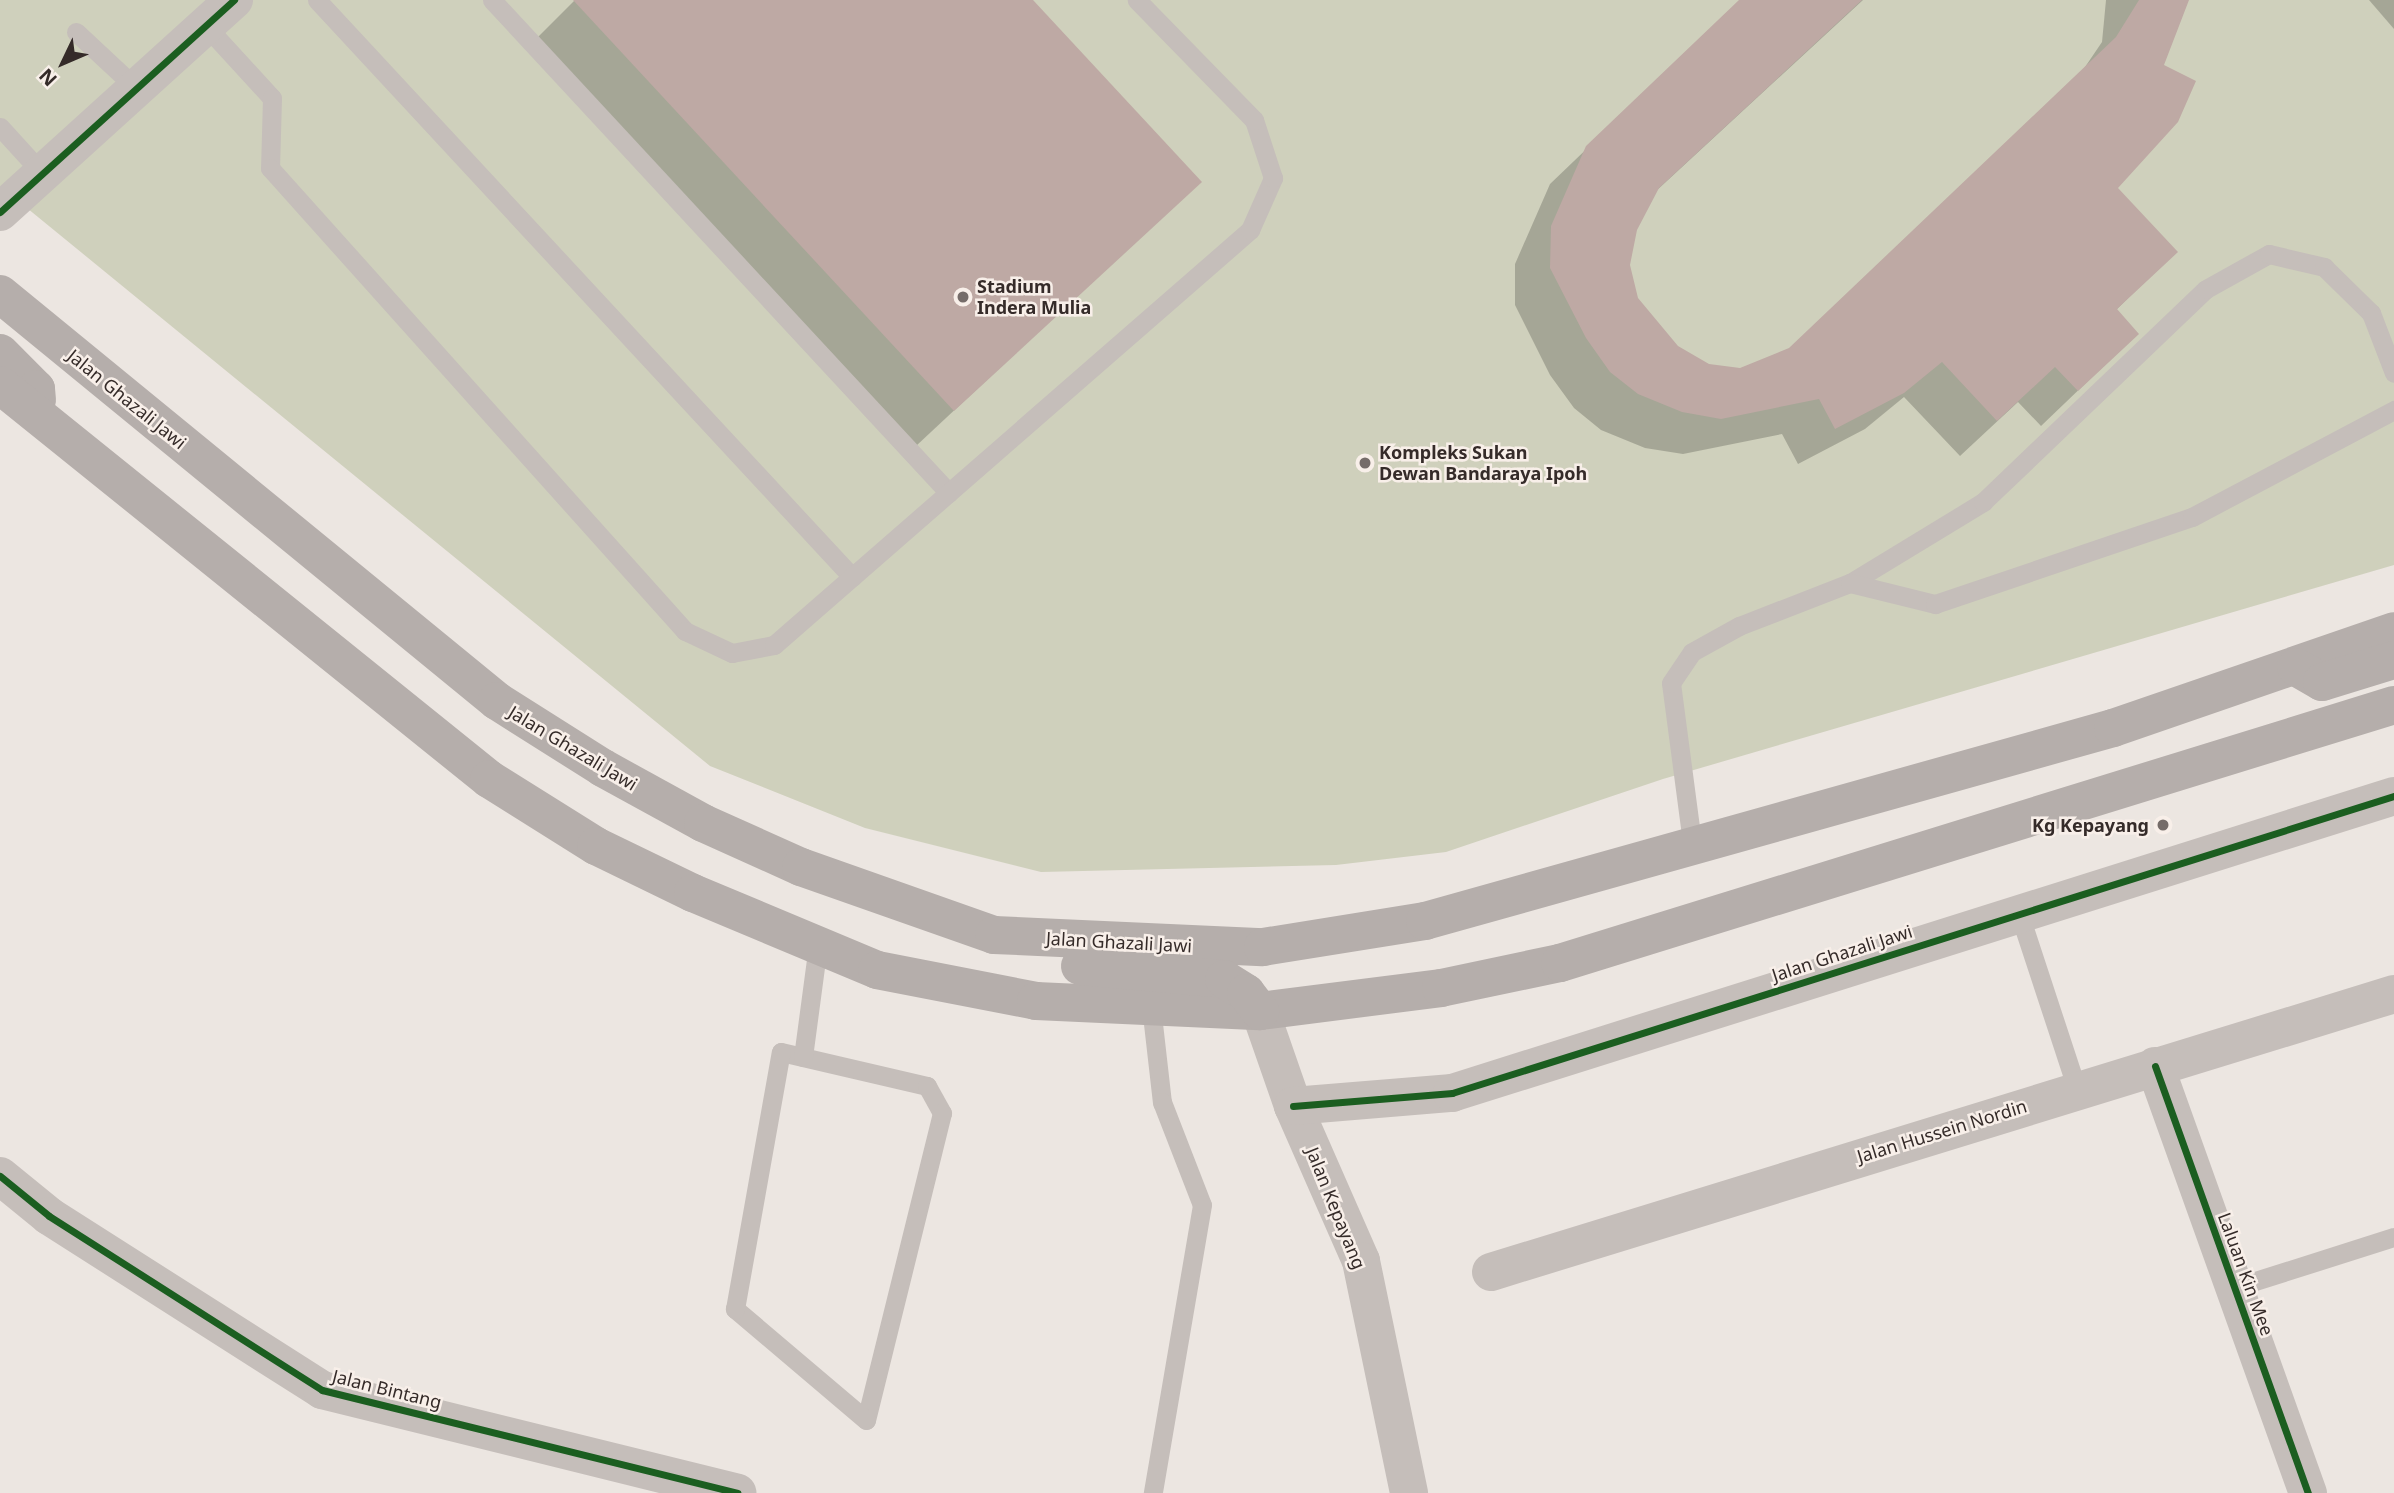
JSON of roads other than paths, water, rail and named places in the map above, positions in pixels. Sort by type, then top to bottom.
[{"type":"main road","name":"Jalan Ghazali Jawi","points":[[0,294],[497,701],[603,768],[703,823],[801,867],[994,935],[1263,947],[1425,921],[1693,850],[2113,728],[2394,631]]},
{"type":"main road","points":[[0,353],[36,389],[34,412]]},
{"type":"main road","points":[[0,385],[489,779],[596,846],[693,893],[877,970],[1036,1001],[1260,1011],[1441,988],[1560,963],[2394,705]]},
{"type":"main road","points":[[2295,665],[2322,682],[2394,660]]},
{"type":"main road","points":[[994,935],[1054,964],[1224,979],[1246,993],[1260,1011]]},
{"type":"street","points":[[0,212],[219,8]]},
{"type":"street","name":"Jalan Ghazali Jawi","points":[[1293,1106],[1452,1093],[2394,796]]},
{"type":"street","name":"Jalan Hussein Nordin","points":[[1491,1272],[2077,1089],[2394,994]]},
{"type":"street","name":"Jalan Kepayang","points":[[1260,1011],[1293,1106],[1361,1262],[1409,1493]]},
{"type":"street","name":"Laluan Kin Mee","points":[[2155,1066],[2308,1493]]},
{"type":"street","name":"Jalan Bintang","points":[[0,1176],[49,1216],[322,1390],[737,1493]]},
{"type":"lane","points":[[317,0],[852,577]]},
{"type":"lane","points":[[219,8],[272,98],[270,168],[685,631],[732,653],[774,645],[1250,230],[1273,178],[1254,120],[1137,0]]},
{"type":"lane","points":[[499,3],[949,493]]},
{"type":"lane","points":[[76,32],[136,88]]},
{"type":"lane","points":[[0,127],[42,173]]},
{"type":"lane","points":[[1693,850],[1671,683],[1692,652],[1739,626],[1850,583],[1983,502],[2206,289],[2269,254],[2324,267],[2371,313],[2394,373]]},
{"type":"lane","points":[[1850,583],[1935,604],[2192,517],[2394,410]]},
{"type":"lane","points":[[2019,913],[2077,1089]]},
{"type":"lane","points":[[803,1058],[818,944]]},
{"type":"lane","points":[[1151,1006],[1162,1102],[1202,1205],[1153,1493]]},
{"type":"lane","points":[[781,1052],[803,1058],[927,1086],[942,1113],[866,1420],[735,1309],[781,1052]]},
{"type":"lane","points":[[2233,1288],[2394,1237]]},
{"type":"place","name":"Stadium Indera Mulia","points":[[963,297]]},
{"type":"place","name":"Kompleks Sukan Dewan Bandaraya Ipoh","points":[[1365,463]]},
{"type":"place","name":"Kg Kepayang","points":[[2163,825]]}]
